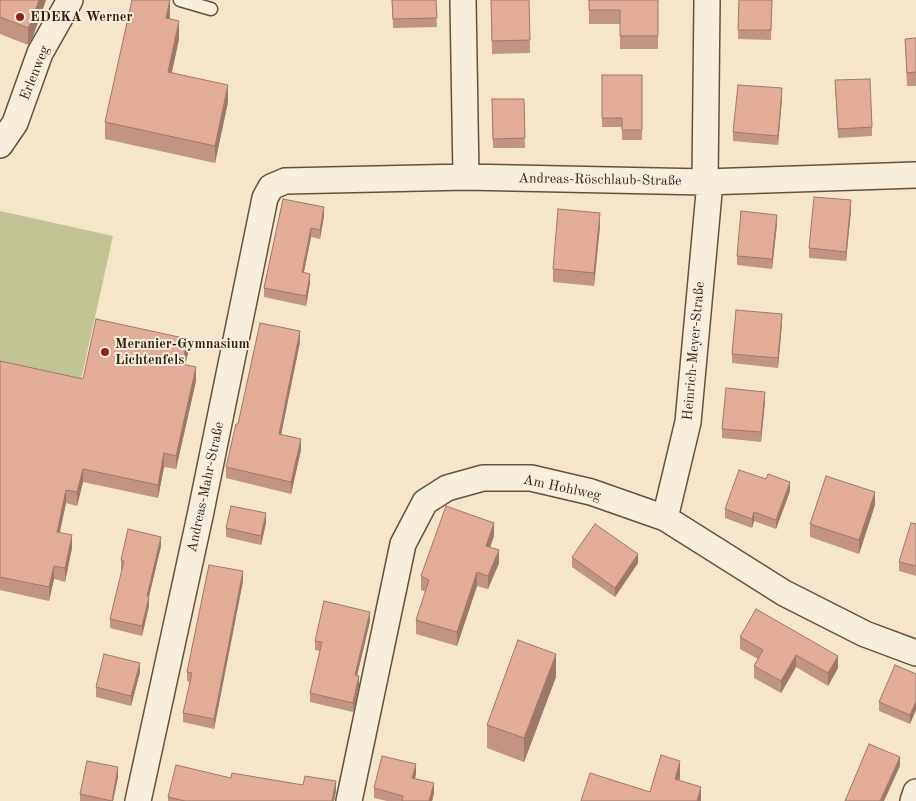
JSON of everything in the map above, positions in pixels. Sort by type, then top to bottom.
[{"type":"street","name":"Erlenweg","points":[[0,145],[15,123],[40,53],[70,0]]},
{"type":"street","points":[[463,0],[466,177]]},
{"type":"street","name":"Heinrich-Meyer-Straße","points":[[665,518],[688,422],[708,182],[707,0]]},
{"type":"street","name":"Andreas-Röschlaub-Straße","points":[[285,181],[466,177],[708,182],[916,175]]},
{"type":"street","name":"Andreas-Mahr-Straße","points":[[138,801],[266,198],[271,188],[285,181]]},
{"type":"street","name":"Am Hohlweg","points":[[350,801],[403,544],[425,502],[446,488],[483,478],[531,478],[590,492],[665,518],[784,593],[865,634],[916,653]]},
{"type":"street","points":[[913,801],[916,792]]},
{"type":"lane","points":[[180,0],[211,9]]},
{"type":"green space","points":[[0,211],[113,236],[81,380],[0,363]]},
{"type":"building","points":[[0,0],[39,0],[28,28],[0,17]]},
{"type":"building","points":[[132,0],[170,0],[166,18],[179,21],[168,72],[228,85],[215,146],[105,122]]},
{"type":"building","points":[[392,0],[436,0],[437,18],[393,19]]},
{"type":"building","points":[[491,0],[529,0],[530,40],[492,41]]},
{"type":"building","points":[[589,0],[658,0],[658,36],[620,36],[620,10],[589,10]]},
{"type":"building","points":[[739,0],[772,0],[771,30],[738,30]]},
{"type":"building","points":[[916,38],[916,72],[907,73],[905,39]]},
{"type":"building","points":[[602,75],[642,75],[642,130],[622,130],[622,118],[602,118]]},
{"type":"building","points":[[870,79],[872,127],[838,129],[835,80]]},
{"type":"building","points":[[738,85],[782,88],[778,136],[733,132]]},
{"type":"building","points":[[492,99],[524,99],[525,138],[493,139]]},
{"type":"building","points":[[814,197],[851,200],[846,252],[809,248]]},
{"type":"building","points":[[283,199],[324,207],[320,230],[311,228],[302,272],[310,274],[306,296],[264,288]]},
{"type":"building","points":[[558,209],[600,213],[594,273],[553,269]]},
{"type":"building","points":[[741,211],[777,215],[772,259],[737,256]]},
{"type":"building","points":[[736,310],[782,314],[778,358],[732,354]]},
{"type":"building","points":[[96,319],[188,339],[182,364],[196,367],[176,456],[164,453],[158,485],[83,469],[77,492],[66,490],[57,532],[72,535],[65,568],[54,566],[49,587],[0,577],[0,361],[83,379]]},
{"type":"building","points":[[260,323],[300,331],[279,434],[301,439],[291,482],[226,467],[236,424],[238,424]]},
{"type":"building","points":[[726,388],[765,392],[761,432],[722,429]]},
{"type":"building","points":[[739,470],[766,479],[768,474],[790,482],[776,520],[754,512],[752,519],[725,509]]},
{"type":"building","points":[[826,476],[875,492],[859,540],[810,524]]},
{"type":"building","points":[[231,506],[266,513],[261,536],[226,528]]},
{"type":"building","points":[[446,506],[494,523],[486,546],[499,550],[488,576],[477,572],[457,632],[416,620],[429,580],[421,576]]},
{"type":"building","points":[[911,523],[916,524],[916,566],[899,562]]},
{"type":"building","points":[[595,524],[638,554],[615,588],[572,557]]},
{"type":"building","points":[[128,529],[161,537],[142,626],[110,619],[124,561],[121,560]]},
{"type":"building","points":[[209,565],[243,571],[214,719],[183,713],[192,673],[187,672]]},
{"type":"building","points":[[324,601],[370,612],[355,675],[359,676],[353,703],[310,693],[322,642],[315,641]]},
{"type":"building","points":[[756,609],[838,656],[828,673],[796,655],[781,681],[754,666],[763,650],[740,637]]},
{"type":"building","points":[[518,640],[556,654],[524,738],[487,725]]},
{"type":"building","points":[[104,654],[140,663],[131,696],[96,687]]},
{"type":"building","points":[[895,665],[916,674],[916,701],[910,715],[879,702]]},
{"type":"building","points":[[869,744],[900,757],[880,801],[845,801]]},
{"type":"building","points":[[661,755],[680,761],[675,779],[701,787],[697,801],[581,801],[590,773],[650,792]]},
{"type":"building","points":[[382,756],[416,764],[412,778],[434,783],[429,801],[402,801],[403,796],[374,788]]},
{"type":"building","points":[[87,761],[118,767],[112,801],[80,794]]},
{"type":"building","points":[[176,765],[231,778],[232,773],[303,785],[305,776],[336,781],[332,801],[185,801],[168,797]]},
{"type":"place","name":"EDEKA Werner","points":[[20,17]]},
{"type":"place","name":"Meranier-Gymnasium Lichtenfels","points":[[105,352]]}]
